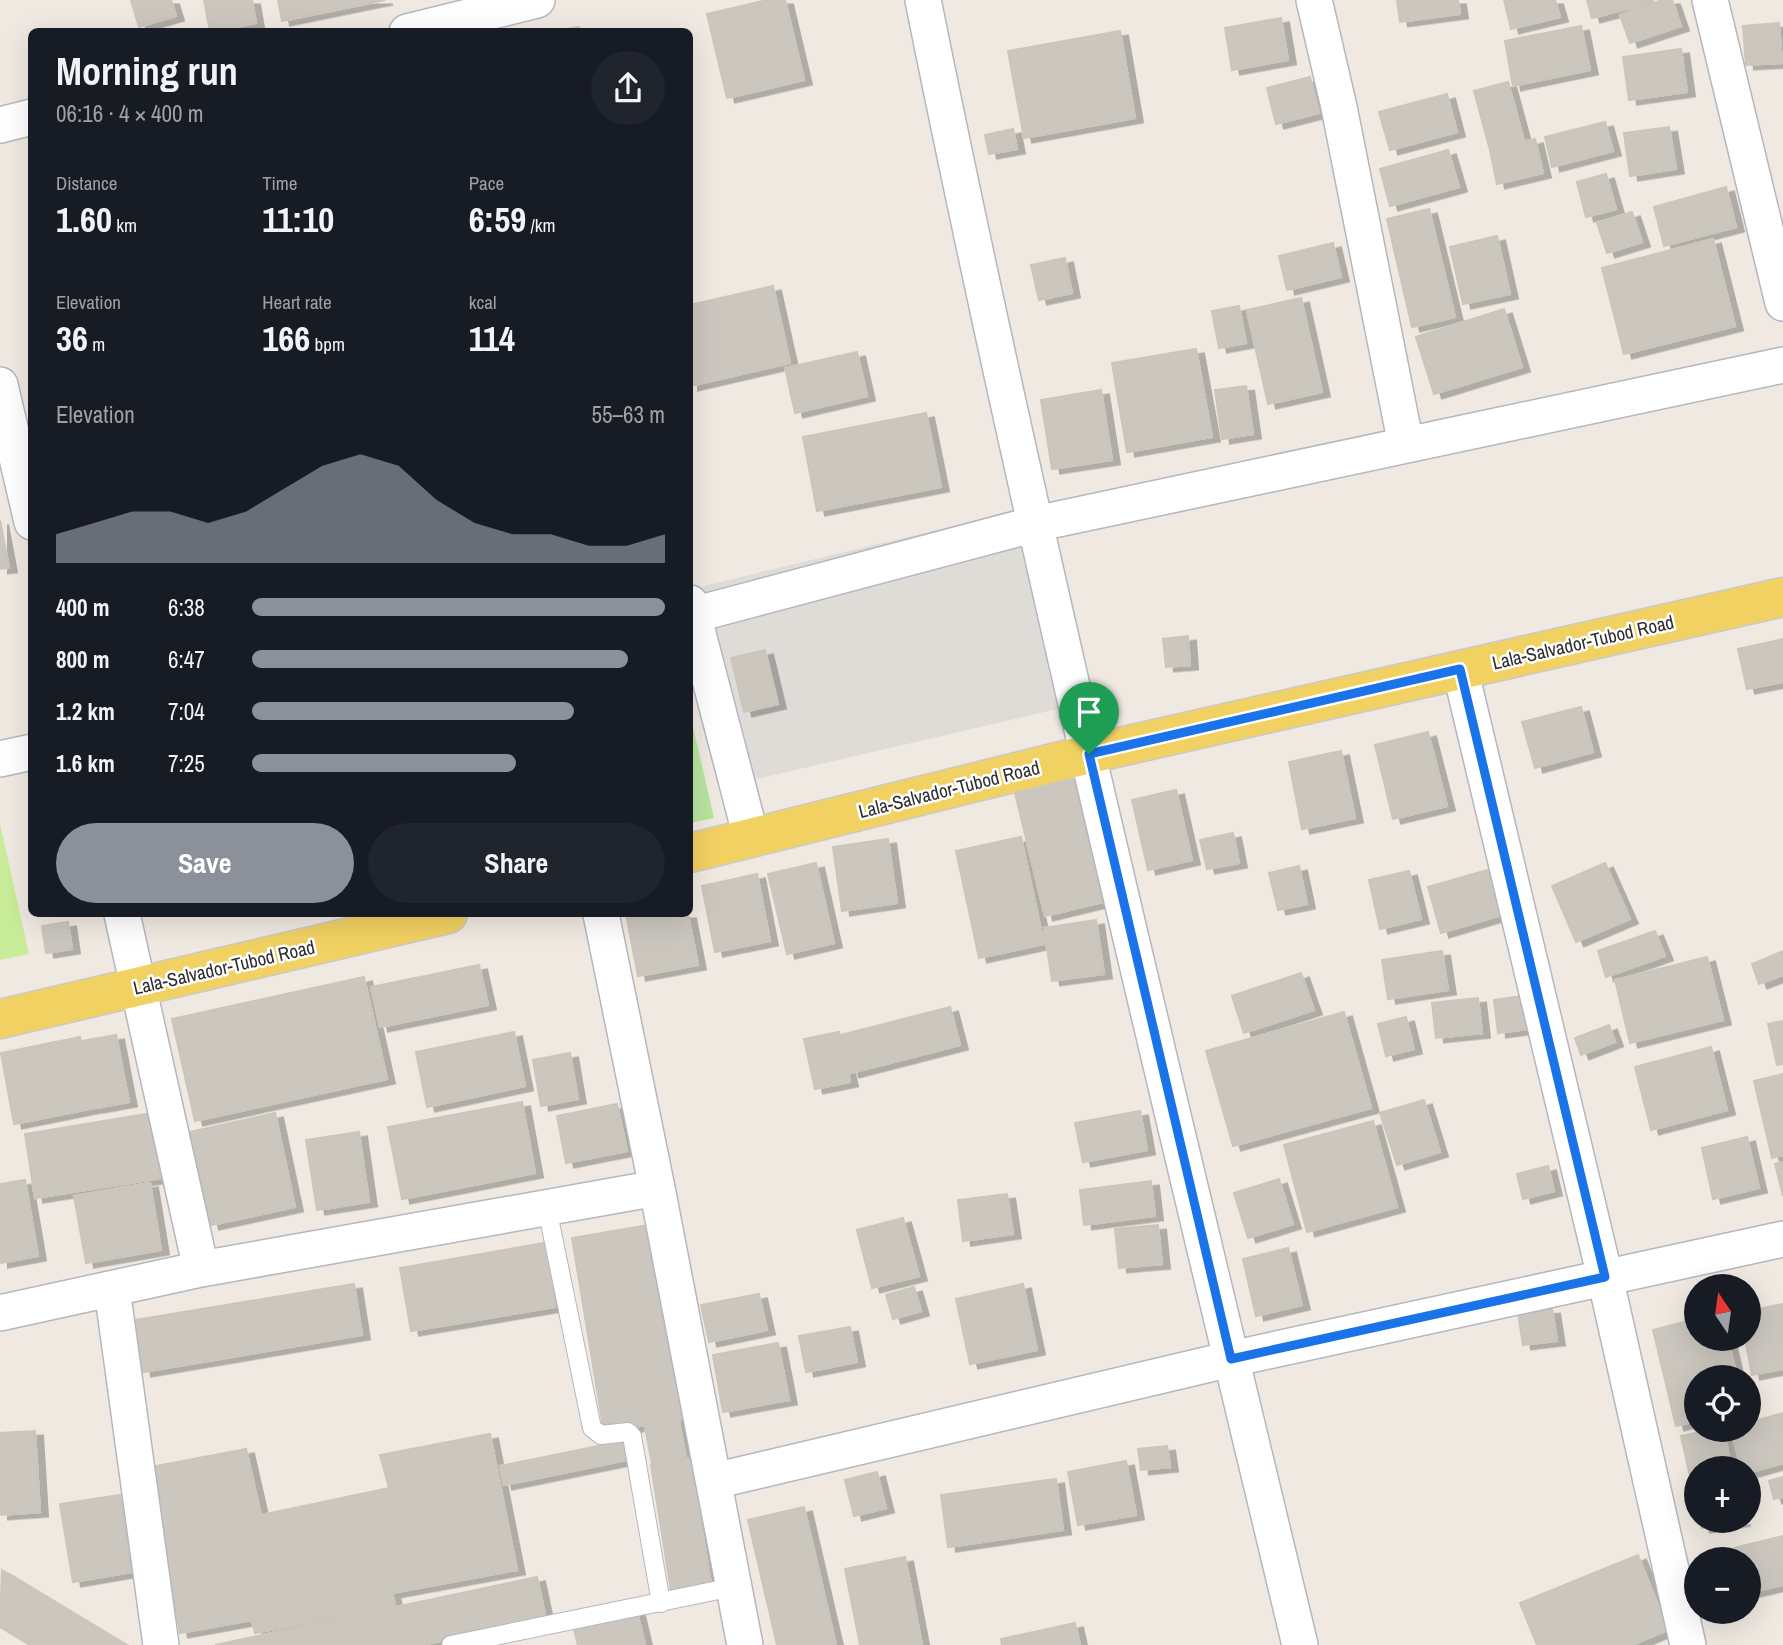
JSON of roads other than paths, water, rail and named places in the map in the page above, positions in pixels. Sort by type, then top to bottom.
[{"type":"main road","name":"Lala-Salvador-Tubod Road","points":[[693,852],[1089,754],[1783,597]]},
{"type":"main road","name":"Lala-Salvador-Tubod Road","points":[[0,1019],[435,917]]},
{"type":"street","points":[[425,19],[537,0]]},
{"type":"street","points":[[923,0],[984,302],[1300,1645]]},
{"type":"street","points":[[1314,0],[1339,107],[1406,445]]},
{"type":"street","points":[[1710,0],[1783,303]]},
{"type":"street","points":[[0,125],[28,118]]},
{"type":"street","points":[[693,609],[1035,524],[1783,365]]},
{"type":"street","points":[[0,385],[28,506]]},
{"type":"street","points":[[693,617],[751,838]]},
{"type":"street","points":[[1460,669],[1605,1277],[1688,1645]]},
{"type":"street","points":[[0,759],[28,753]]},
{"type":"street","points":[[123,917],[201,1269]]},
{"type":"street","points":[[602,917],[745,1645]]},
{"type":"street","points":[[0,1313],[201,1269],[657,1188]]},
{"type":"street","points":[[714,1480],[1231,1359],[1783,1239]]},
{"type":"street","points":[[112,1289],[161,1645]]},
{"type":"lane","points":[[547,1208],[592,1428],[601,1435],[628,1432],[632,1436],[661,1603]]},
{"type":"lane","points":[[451,1645],[733,1587]]}]
